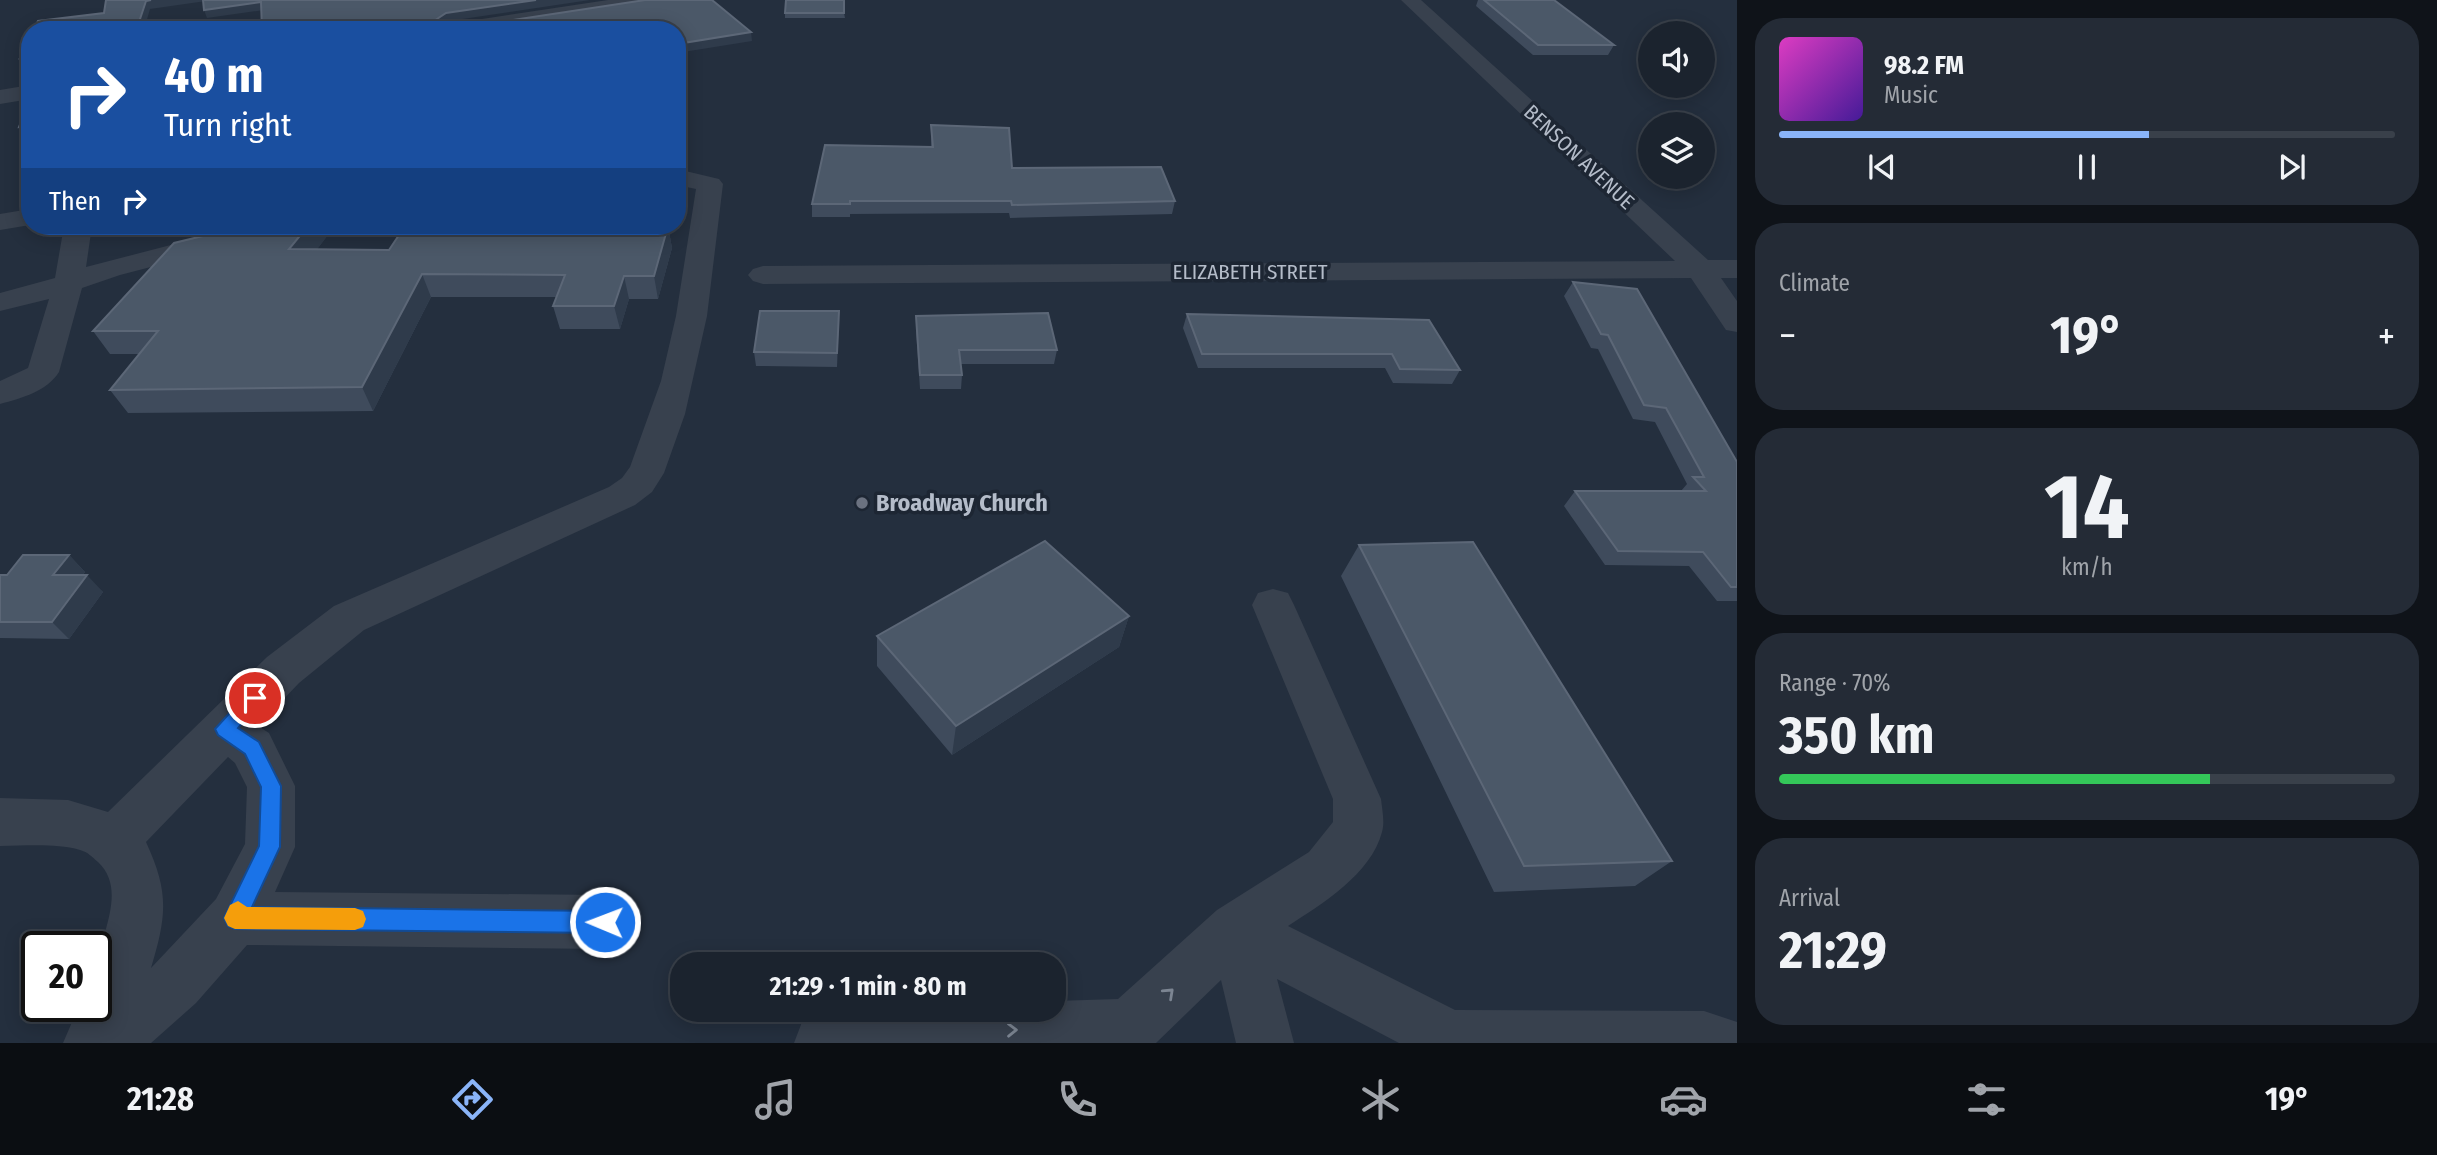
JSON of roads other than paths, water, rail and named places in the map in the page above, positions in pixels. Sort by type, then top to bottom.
[{"type":"street","points":[[508,21],[645,0]]},
{"type":"street","name":"BENSON AVENUE","points":[[1410,0],[1699,268],[1737,323]]},
{"type":"street","points":[[0,97],[21,94]]},
{"type":"street","points":[[113,841],[283,670],[349,618],[622,496],[636,486],[649,468],[665,425],[687,345],[692,215],[710,184],[686,179]]},
{"type":"street","points":[[0,222],[21,218]]},
{"type":"street","points":[[0,393],[34,380],[43,372],[69,282],[77,235]]},
{"type":"street","points":[[0,302],[242,235]]},
{"type":"street","name":"ELIZABETH STREET","points":[[763,275],[1737,268]]},
{"type":"street","points":[[823,1043],[858,1034],[1128,1035],[1236,929],[1327,870],[1358,830],[1357,799],[1273,605]]},
{"type":"street","points":[[108,1043],[176,983],[235,918],[270,847],[271,786],[252,748],[240,713]]},
{"type":"street","points":[[0,822],[63,824],[87,828],[108,836],[123,849],[134,868],[138,892],[137,922],[111,1000],[92,1043]]},
{"type":"street","points":[[235,918],[605,922]]},
{"type":"street","points":[[1236,929],[1452,1041],[1704,1040],[1718,1043]]},
{"type":"street","points":[[1236,929],[1265,1043]]},
{"type":"place","name":"Broadway Church","points":[[862,503]]}]
